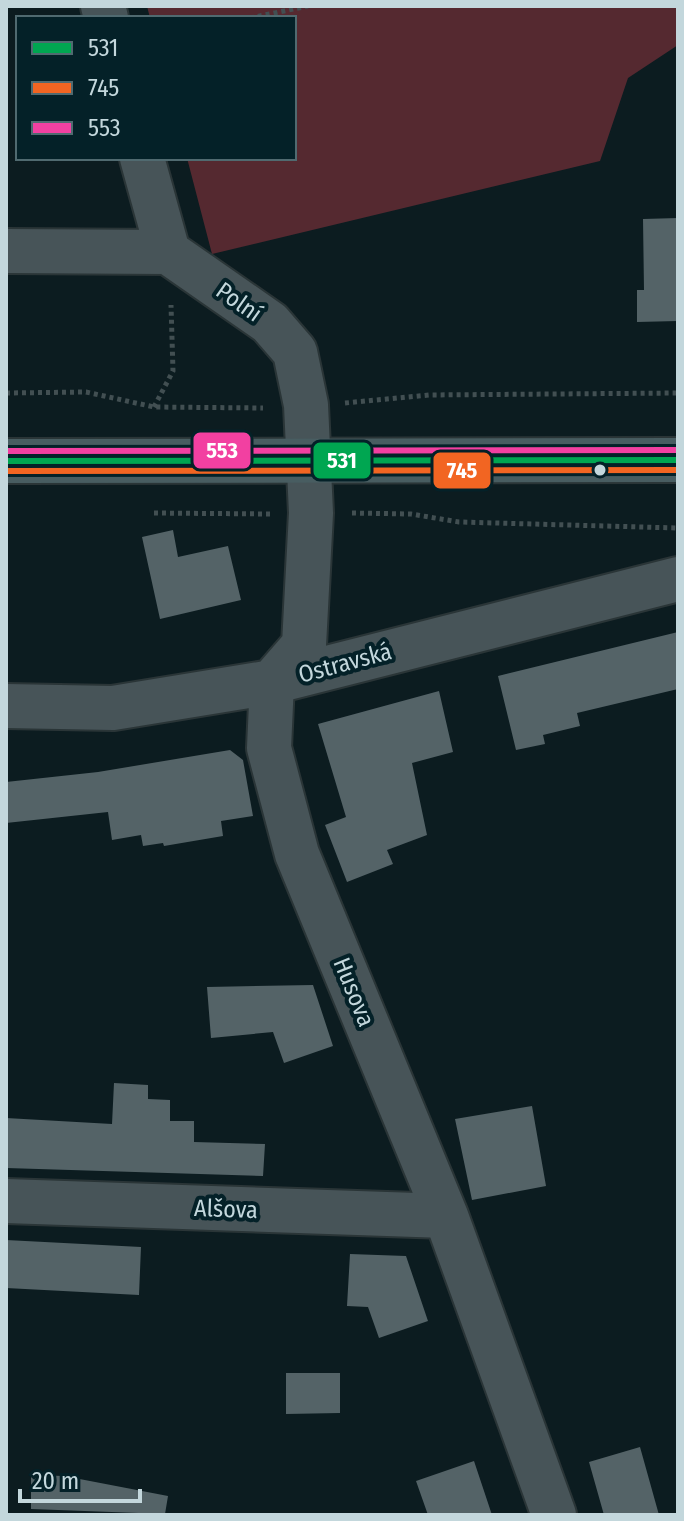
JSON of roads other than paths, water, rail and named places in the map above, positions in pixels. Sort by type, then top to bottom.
[{"type":"main road","points":[[6,461],[678,460]]},
{"type":"street","points":[[6,251],[168,252],[143,160]]},
{"type":"street","name":"Polní","points":[[168,252],[270,323],[295,352],[287,402],[308,459]]},
{"type":"street","points":[[272,682],[304,645],[311,513],[308,459]]},
{"type":"street","name":"Ostravská","points":[[6,706],[113,708],[272,682],[678,579]]},
{"type":"street","name":"Husova","points":[[272,682],[269,748],[297,854],[446,1216],[554,1515]]},
{"type":"street","name":"Alšova","points":[[6,1201],[446,1216]]}]
